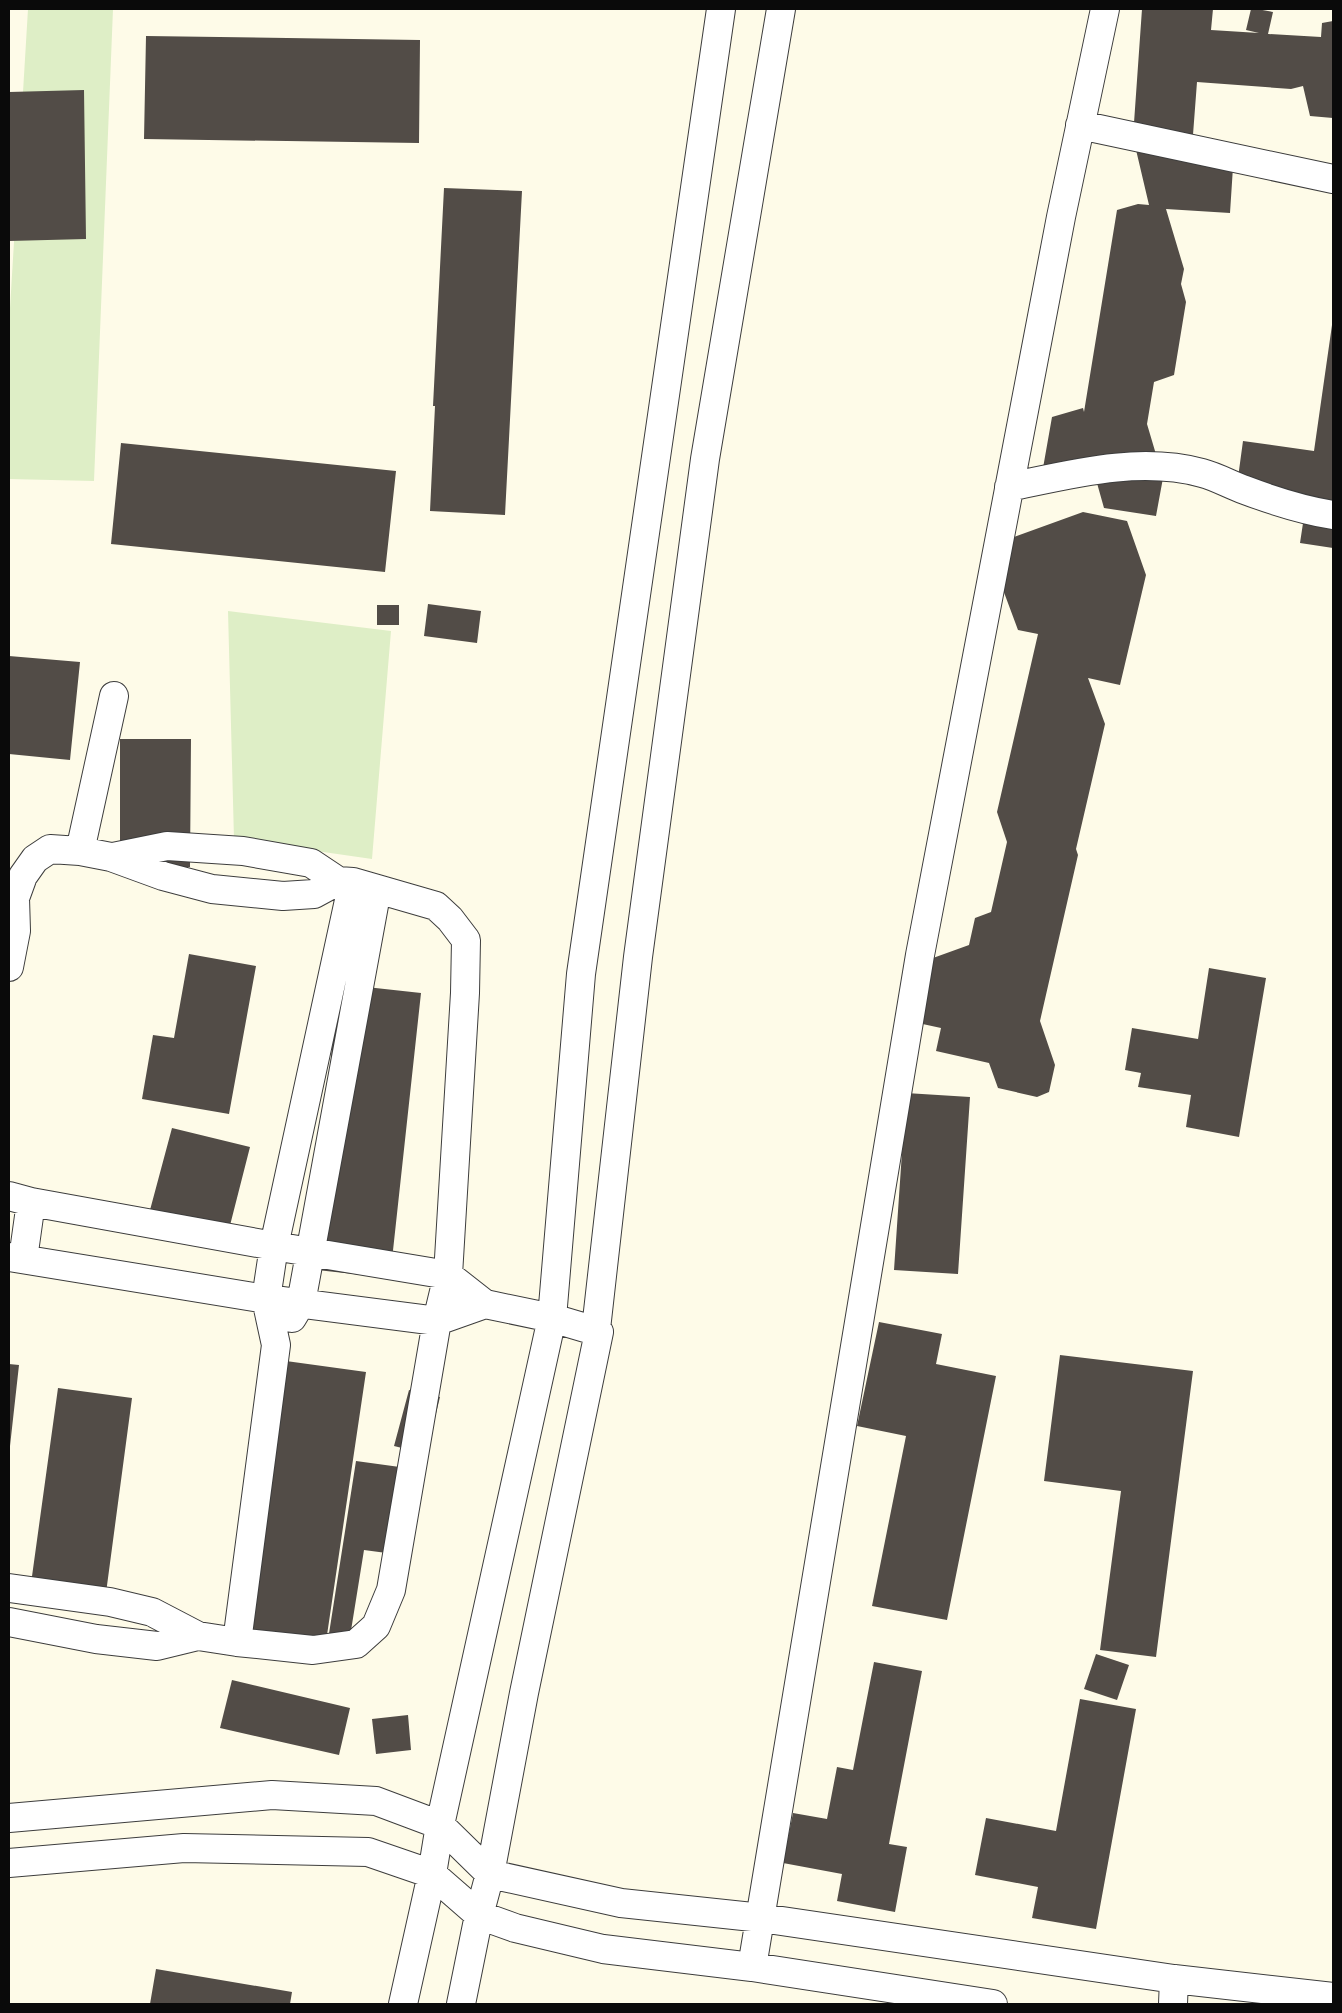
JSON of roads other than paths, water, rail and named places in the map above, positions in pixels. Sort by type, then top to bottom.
[{"type":"street","points":[[403,2004],[432,1874],[440,1825],[552,1318],[581,974],[721,9]]},
{"type":"street","points":[[461,2004],[479,1915],[490,1874],[524,1693],[599,1332],[596,1329],[597,1319],[638,957],[704,469],[780,9]]},
{"type":"street","points":[[752,1967],[762,1918],[920,955],[1009,487],[1080,125],[1105,9]]},
{"type":"street","points":[[1080,125],[1333,179]]},
{"type":"street","points":[[1009,487],[1088,470],[1154,466],[1203,473],[1310,512],[1333,515]]},
{"type":"street","points":[[80,851],[114,696]]},
{"type":"street","points":[[9,1588],[110,1602],[152,1612],[198,1636],[313,1650],[356,1644],[376,1626],[391,1590],[437,1321],[448,1275],[466,940],[450,918],[436,906],[356,884],[311,863],[243,851],[167,846],[111,857]]},
{"type":"street","points":[[9,967],[16,931],[12,899],[23,876],[35,859],[50,849],[80,851],[111,857],[163,876],[212,889],[283,896],[314,894],[356,884]]},
{"type":"street","points":[[237,1642],[276,1345],[266,1298],[274,1246],[356,884]]},
{"type":"street","points":[[276,1345],[301,1303],[310,1252],[356,884]]},
{"type":"street","points":[[485,1304],[437,1321],[266,1298],[16,1258],[20,1199],[274,1246],[448,1275],[485,1304],[552,1318],[599,1332]]},
{"type":"street","points":[[9,1622],[96,1639],[157,1646],[198,1636]]},
{"type":"street","points":[[9,1818],[272,1795],[376,1801],[440,1825],[490,1874],[621,1903],[762,1918],[1173,1992],[1333,1997]]},
{"type":"street","points":[[9,1862],[184,1848],[368,1852],[432,1874],[479,1915],[515,1928],[603,1949],[752,1967],[993,2004]]}]
